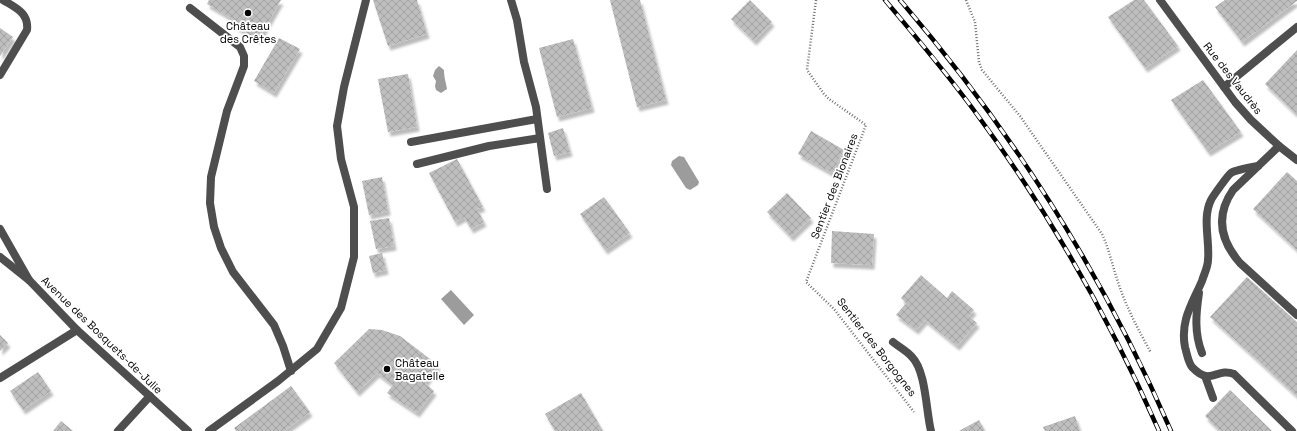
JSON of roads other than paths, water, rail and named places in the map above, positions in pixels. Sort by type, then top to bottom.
[{"type":"street","points":[[0,75],[27,30],[28,23],[22,13],[3,0]]},
{"type":"street","points":[[209,431],[291,371],[317,349],[341,308],[354,256],[354,207],[341,160],[337,126],[344,87],[366,0]]},
{"type":"street","points":[[511,0],[517,20],[524,62],[538,120],[547,189]]},
{"type":"street","name":"Rue des Vaudrès","points":[[1160,0],[1224,87],[1251,120],[1279,146],[1297,160]]},
{"type":"street","points":[[190,8],[240,47],[244,56],[244,66],[227,111],[211,176],[210,203],[214,226],[221,248],[233,272],[274,325],[291,371]]},
{"type":"street","points":[[1224,87],[1297,27]]},
{"type":"street","points":[[411,142],[538,120]]},
{"type":"street","points":[[416,164],[489,146],[540,138]]},
{"type":"street","points":[[1279,146],[1233,190],[1223,208],[1222,229],[1226,242],[1236,258],[1297,315]]},
{"type":"street","points":[[1213,398],[1204,376],[1191,366],[1187,357],[1184,341],[1186,314],[1200,284],[1208,261],[1207,218],[1208,208],[1212,199],[1231,173],[1258,166]]},
{"type":"street","points":[[0,229],[29,280]]},
{"type":"street","name":"Avenue des Bosquets-de-Julie","points":[[0,257],[29,280],[77,330],[188,431]]},
{"type":"street","points":[[1200,284],[1196,328],[1198,342],[1202,352]]},
{"type":"street","points":[[0,378],[77,330]]},
{"type":"street","name":"Sentier des Borgognes","points":[[893,342],[913,357],[918,365],[923,381],[931,431]]},
{"type":"street","points":[[1204,376],[1211,376],[1224,371],[1234,374],[1292,431]]},
{"type":"street","points":[[118,431],[150,396]]},
{"type":"railway","points":[[885,0],[962,95],[1026,185],[1098,305],[1140,389],[1159,431]]},
{"type":"railway","points":[[900,0],[941,49],[980,100],[1052,205],[1116,316],[1171,431]]},
{"type":"place","name":"Château des Crêtes","points":[[248,13]]},
{"type":"place","name":"Château Bagatelle","points":[[387,369]]}]
